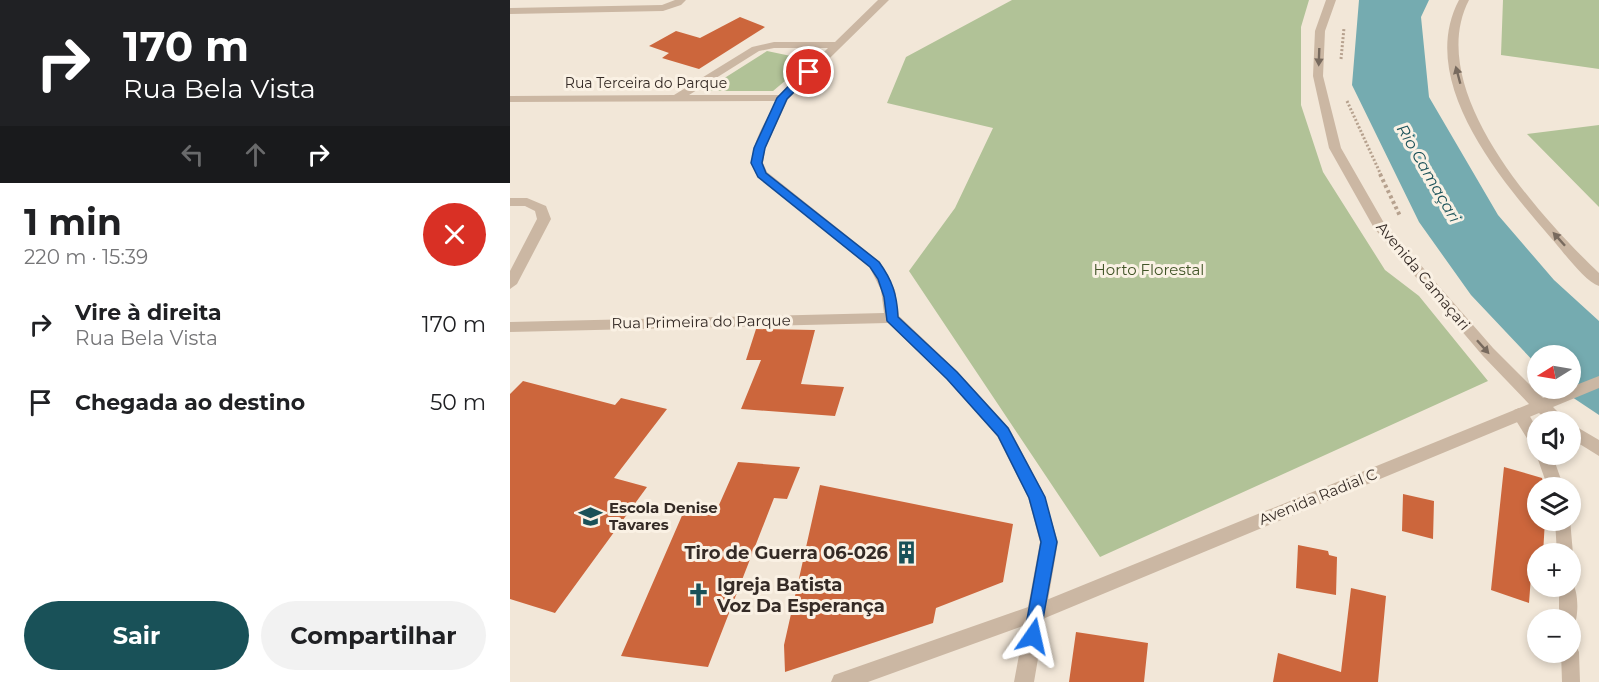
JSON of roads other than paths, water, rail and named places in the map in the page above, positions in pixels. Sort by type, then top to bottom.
[{"type":"street","points":[[542,10],[548,0]]},
{"type":"street","points":[[884,0],[835,45],[783,98],[759,148],[757,163],[762,174],[875,264],[884,278],[891,297],[892,318],[952,375],[1003,432],[1037,497],[1049,542],[1024,682]]},
{"type":"street","name":"Avenida Camaçari","points":[[1331,0],[1320,31],[1318,76],[1335,148],[1379,225],[1452,312],[1547,411]]},
{"type":"street","points":[[1464,0],[1455,19],[1454,59],[1466,108],[1492,156],[1524,198],[1599,281]]},
{"type":"street","points":[[510,11],[663,8],[677,3]]},
{"type":"street","points":[[678,97],[765,46],[835,45]]},
{"type":"street","name":"Rua Terceira do Parque","points":[[510,99],[783,98]]},
{"type":"street","points":[[510,202],[527,202],[541,209],[543,219],[510,284]]},
{"type":"street","name":"Rua Primeira do Parque","points":[[510,327],[892,318]]},
{"type":"street","name":"Avenida Radial C","points":[[842,682],[1038,612],[1599,382]]},
{"type":"street","points":[[1581,436],[1599,448]]},
{"type":"lane","points":[[1519,414],[1527,427]]},
{"type":"lane","points":[[1570,663],[1571,682]]},
{"type":"water","name":"Rio Camaçari","points":[[1359,0],[1429,0],[1421,17],[1429,97],[1498,215],[1554,280],[1599,321],[1599,415],[1575,399],[1581,399],[1581,345],[1527,345],[1527,354],[1471,295],[1419,222],[1352,85]]},
{"type":"place","name":"Escola Denise Tavares","points":[[591,517]]},
{"type":"place","name":"Tiro de Guerra 06-026","points":[[906,553]]},
{"type":"place","name":"Igreja Batista Voz Da Esperança","points":[[699,595]]},
{"type":"park label","name":"Horto Florestal","points":[[1149,270]]}]
